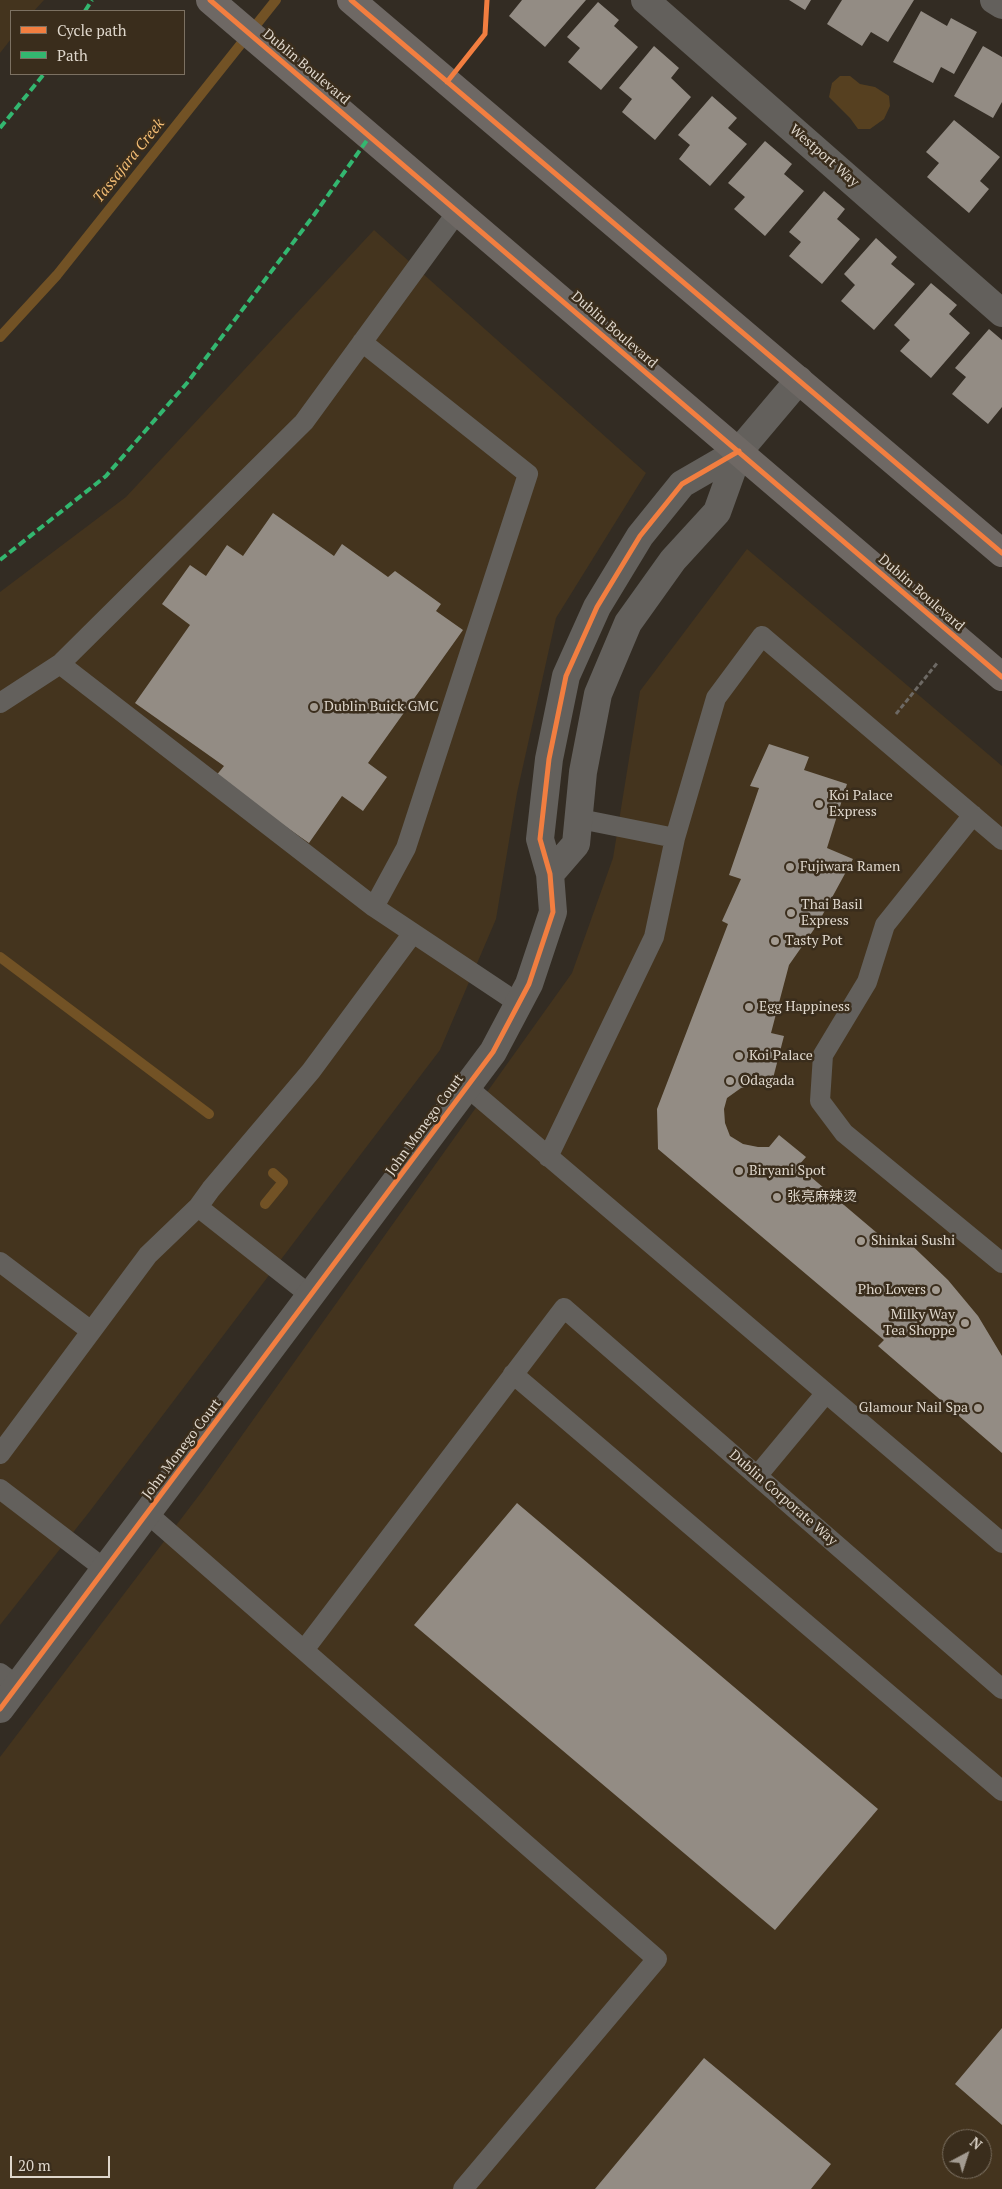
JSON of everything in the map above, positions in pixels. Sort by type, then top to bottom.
[{"type":"main road","name":"Dublin Boulevard","points":[[210,0],[1002,677]]},
{"type":"main road","points":[[351,0],[1002,553]]},
{"type":"street","name":"Westport Way","points":[[645,0],[1002,312]]},
{"type":"street","points":[[994,0],[1002,4]]},
{"type":"street","name":"John Monego Court","points":[[550,874],[576,844],[584,772],[598,694],[628,623],[673,560],[717,512],[739,452],[799,380]]},
{"type":"street","name":"John Monego Court","points":[[0,1710],[9,1680],[106,1570],[493,1052],[529,984],[552,912],[550,874],[540,839],[549,759],[566,676],[593,616],[640,536],[682,484],[739,452]]},
{"type":"lane","points":[[0,704],[60,664],[304,422],[458,211]]},
{"type":"lane","points":[[362,342],[528,474],[406,848],[374,907]]},
{"type":"lane","points":[[548,1156],[654,937],[675,838],[716,698],[762,636],[1002,840]]},
{"type":"lane","points":[[60,664],[374,907],[518,1003]]},
{"type":"lane","points":[[973,815],[885,925],[867,982],[823,1055],[820,1101],[844,1133],[1002,1263]]},
{"type":"lane","points":[[580,819],[675,838]]},
{"type":"lane","points":[[0,1454],[148,1255],[198,1206],[311,1071],[413,933]]},
{"type":"lane","points":[[467,1087],[1002,1543]]},
{"type":"lane","points":[[198,1206],[311,1296]]},
{"type":"lane","points":[[0,1262],[92,1331]]},
{"type":"lane","name":"Dublin Corporate Way","points":[[513,1374],[564,1308],[1002,1689]]},
{"type":"lane","points":[[304,1650],[513,1374],[1002,1791]]},
{"type":"lane","points":[[757,1476],[826,1393]]},
{"type":"lane","points":[[0,1489],[106,1570]]},
{"type":"lane","points":[[148,1514],[657,1959],[463,2189]]},
{"type":"path","points":[[879,735],[957,638]]},
{"type":"shaded area","points":[[0,0],[44,0],[35,10],[10,10],[10,40],[0,53]]},
{"type":"shaded area","points":[[840,76],[850,76],[860,84],[875,87],[889,96],[890,106],[884,119],[870,129],[858,129],[829,97],[832,83]]},
{"type":"shaded area","points":[[374,230],[646,473],[556,618],[517,793],[496,919],[440,1050],[90,1511],[0,1625],[0,592],[126,497]]},
{"type":"shaded area","points":[[747,549],[1002,766],[1002,2189],[0,2189],[0,1757],[203,1490],[572,973],[613,858],[640,691]]},
{"type":"building","points":[[522,0],[586,0],[545,47],[509,16]]},
{"type":"building","points":[[789,0],[811,0],[805,10]]},
{"type":"building","points":[[842,0],[914,0],[888,42],[871,32],[862,46],[827,24]]},
{"type":"building","points":[[598,2],[619,20],[614,26],[638,47],[601,90],[568,62],[580,48],[567,37]]},
{"type":"building","points":[[921,11],[947,26],[951,18],[977,32],[954,74],[941,67],[933,83],[893,62]]},
{"type":"building","points":[[654,46],[679,68],[671,78],[691,97],[655,140],[622,112],[632,99],[619,88]]},
{"type":"building","points":[[983,46],[1002,57],[1002,102],[993,118],[954,96]]},
{"type":"building","points":[[712,96],[737,118],[728,128],[747,144],[710,186],[679,159],[690,145],[678,135]]},
{"type":"building","points":[[954,120],[1000,157],[980,181],[989,189],[969,213],[927,177],[939,163],[926,152]]},
{"type":"building","points":[[765,141],[792,164],[784,174],[804,191],[765,236],[734,209],[745,197],[728,183]]},
{"type":"building","points":[[824,191],[845,209],[837,219],[860,239],[822,284],[789,256],[801,242],[789,232]]},
{"type":"building","points":[[876,238],[897,257],[891,264],[915,284],[874,330],[841,301],[855,285],[844,274]]},
{"type":"building","points":[[931,283],[957,305],[949,314],[970,333],[931,378],[900,351],[910,340],[894,325]]},
{"type":"building","points":[[989,329],[1002,340],[1002,407],[988,424],[952,394],[966,377],[955,368]]},
{"type":"building","points":[[273,513],[334,556],[342,544],[388,577],[395,571],[441,604],[436,611],[463,630],[368,763],[387,777],[363,811],[342,796],[309,843],[215,777],[224,766],[135,703],[190,625],[162,604],[190,565],[206,576],[227,545],[243,556]]},
{"type":"building","points":[[769,744],[809,757],[804,770],[847,784],[827,848],[853,859],[817,925],[789,965],[771,1033],[784,1036],[771,1086],[755,1084],[741,1088],[727,1098],[724,1109],[725,1123],[730,1136],[743,1144],[769,1147],[779,1135],[806,1157],[798,1166],[890,1244],[899,1233],[948,1280],[978,1316],[1002,1356],[1002,1453],[878,1346],[884,1340],[658,1149],[657,1109],[728,924],[722,921],[741,879],[729,875],[759,788],[750,786]]},
{"type":"building","points":[[517,1503],[878,1809],[775,1930],[414,1625]]},
{"type":"building","points":[[1002,2028],[1002,2125],[955,2084]]},
{"type":"building","points":[[704,2058],[831,2164],[811,2189],[595,2189]]},
{"type":"waterway","name":"Tassajara Creek","points":[[0,337],[57,275],[276,0]]},
{"type":"waterway","points":[[0,957],[209,1114]]},
{"type":"waterway","points":[[265,1204],[283,1182],[273,1173]]},
{"type":"marked path","points":[[86,10],[92,0]]},
{"type":"marked path","points":[[0,128],[43,75]]},
{"type":"marked path","points":[[0,560],[106,476],[187,383],[314,215],[370,136]]},
{"type":"cycle path","points":[[210,0],[1002,677]]},
{"type":"cycle path","points":[[351,0],[1002,553]]},
{"type":"cycle path","points":[[447,82],[485,34],[487,0]]},
{"type":"cycle path","points":[[0,1709],[493,1052],[529,984],[553,912],[550,874],[540,839],[549,759],[566,676],[597,607],[640,536],[682,484],[739,451]]},
{"type":"place","name":"Dublin Buick GMC","points":[[314,707]]},
{"type":"place","name":"Koi Palace Express","points":[[819,804]]},
{"type":"place","name":"Fujiwara Ramen","points":[[790,867]]},
{"type":"place","name":"Thai Basil Express","points":[[791,913]]},
{"type":"place","name":"Tasty Pot","points":[[775,941]]},
{"type":"place","name":"Egg Happiness","points":[[749,1007]]},
{"type":"place","name":"Koi Palace","points":[[739,1056]]},
{"type":"place","name":"Odagada","points":[[730,1081]]},
{"type":"place","name":"Biryani Spot","points":[[739,1171]]},
{"type":"place","name":"张亮麻辣烫","points":[[777,1197]]},
{"type":"place","name":"Shinkai Sushi","points":[[861,1241]]},
{"type":"place","name":"Pho Lovers","points":[[936,1290]]},
{"type":"place","name":"Milky Way Tea Shoppe","points":[[965,1323]]},
{"type":"place","name":"Glamour Nail Spa","points":[[978,1408]]}]
